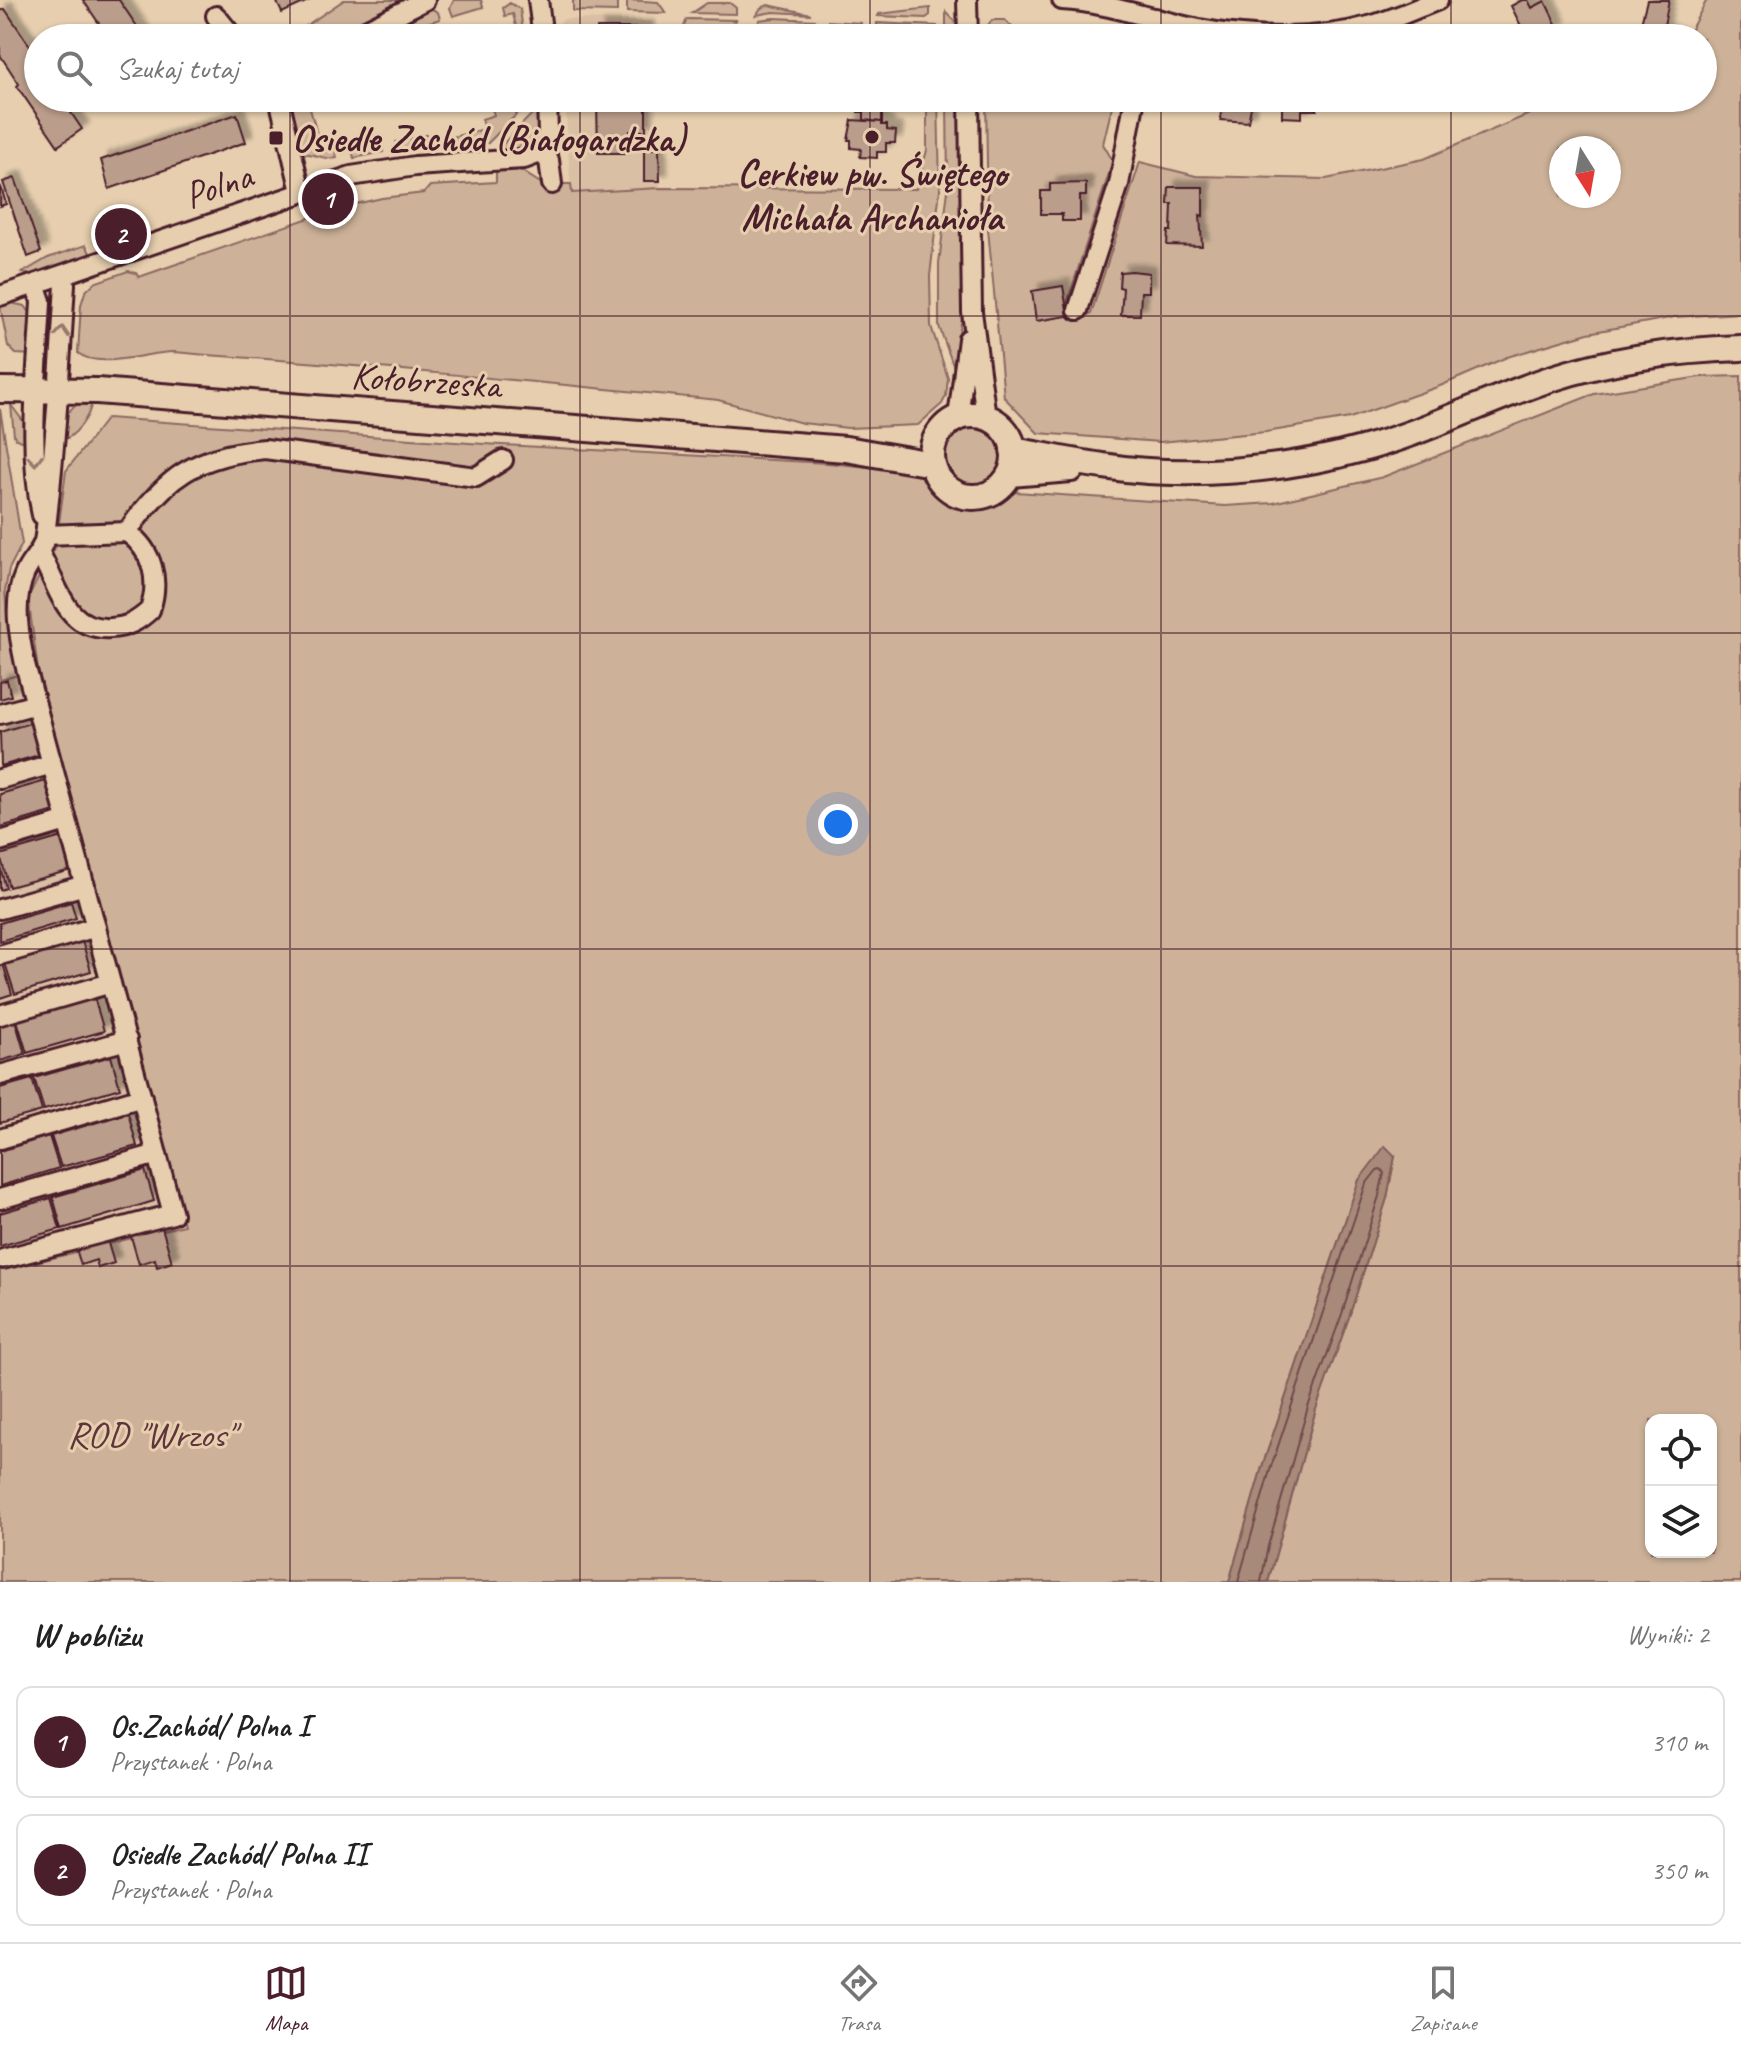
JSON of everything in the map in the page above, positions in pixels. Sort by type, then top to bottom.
[{"type":"main road","points":[[1012,462],[1200,471],[1316,460],[1404,437],[1524,388],[1584,369],[1659,354],[1741,348]]},
{"type":"main road","name":"Kołobrzeska","points":[[0,390],[48,390],[846,449],[933,452]]},
{"type":"main road","points":[[967,415],[986,417],[1001,426],[1012,462],[995,491],[973,497],[951,492],[942,484],[933,452],[944,427],[967,415]]},
{"type":"street","points":[[378,24],[425,0]]},
{"type":"street","points":[[538,0],[541,24]]},
{"type":"street","points":[[967,0],[968,24]]},
{"type":"street","points":[[1062,0],[1114,6],[1182,24]]},
{"type":"street","points":[[1373,24],[1438,0]]},
{"type":"street","points":[[216,16],[223,24]]},
{"type":"street","points":[[1154,24],[1155,18]]},
{"type":"street","points":[[282,112],[301,192]]},
{"type":"street","points":[[547,112],[548,135],[540,153],[549,160],[552,184]]},
{"type":"street","points":[[969,112],[972,312],[986,417]]},
{"type":"street","points":[[1078,310],[1119,184],[1132,112]]},
{"type":"street","name":"Polna","points":[[0,296],[301,192],[372,172],[524,159],[540,153]]},
{"type":"street","points":[[62,275],[65,284],[48,390],[34,447],[36,488],[43,539],[67,608],[81,623],[107,628],[129,625],[150,610],[154,571],[145,550],[127,532]]},
{"type":"street","points":[[35,284],[41,301],[48,390]]},
{"type":"street","points":[[958,418],[972,312]]},
{"type":"street","points":[[43,539],[127,532],[165,485],[189,467],[236,452],[265,449],[476,477],[503,460]]},
{"type":"street","points":[[3,1259],[173,1214],[21,647],[18,609],[24,575],[43,539]]},
{"type":"street","points":[[0,714],[36,704]]},
{"type":"street","points":[[0,779],[52,764]]},
{"type":"street","points":[[0,841],[67,821]]},
{"type":"street","points":[[0,909],[85,885]]},
{"type":"street","points":[[0,955],[96,927]]},
{"type":"street","points":[[0,1015],[111,983]]},
{"type":"street","points":[[0,1075],[127,1040]]},
{"type":"street","points":[[0,1139],[142,1097]]},
{"type":"street","points":[[0,1199],[157,1154]]},
{"type":"shaded area","points":[[564,19],[652,21],[652,24],[560,23]]},
{"type":"shaded area","points":[[566,112],[651,112],[650,145],[660,145],[660,188],[571,193]]},
{"type":"shaded area","points":[[38,670],[184,1226],[13,1268],[0,1267],[0,680]]},
{"type":"green space","points":[[344,0],[409,0],[364,24],[309,24]]},
{"type":"green space","points":[[454,0],[481,0],[483,7],[453,16],[450,8]]},
{"type":"green space","points":[[573,0],[617,0],[617,12],[573,11]]},
{"type":"green space","points":[[627,0],[658,2],[666,13],[627,12]]},
{"type":"green space","points":[[1707,0],[1741,0],[1741,313],[1675,317],[1588,333],[1507,357],[1440,386],[1350,418],[1266,432],[1160,442],[1038,433],[1004,397],[988,229],[986,112],[1111,112],[1103,144],[1113,161],[1066,306],[1091,314],[1140,162],[1196,176],[1326,179],[1424,159],[1534,112],[1717,112],[1717,24],[1694,24]]},
{"type":"green space","points":[[510,3],[520,9],[522,24],[516,24],[513,14],[505,16],[503,8]]},
{"type":"green space","points":[[707,3],[730,3],[736,8],[736,14],[692,13]]},
{"type":"green space","points":[[768,5],[811,14],[773,12],[756,15]]},
{"type":"green space","points":[[430,8],[438,12],[440,19],[427,24],[411,24],[415,13]]},
{"type":"green space","points":[[930,8],[930,15],[926,18],[878,16],[879,14]]},
{"type":"green space","points":[[946,12],[956,24],[946,24]]},
{"type":"green space","points":[[687,19],[736,20],[733,24],[685,24]]},
{"type":"green space","points":[[759,20],[815,20],[816,24],[759,24]]},
{"type":"green space","points":[[992,20],[1005,20],[1009,24],[989,24]]},
{"type":"green space","points":[[828,21],[861,23],[828,24]]},
{"type":"green space","points":[[292,112],[311,112],[322,152],[335,149],[337,158],[301,154]]},
{"type":"green space","points":[[493,112],[519,112],[488,143],[398,150],[396,142],[426,135],[428,143],[485,129],[482,119],[494,115]]},
{"type":"green space","points":[[927,112],[938,112],[940,189],[930,276],[931,326],[948,378],[942,404],[918,425],[848,428],[802,423],[718,400],[408,371],[173,352],[110,360],[87,358],[78,353],[81,305],[85,292],[94,283],[128,271],[139,277],[338,208],[424,193],[430,186],[496,182],[496,171],[520,170],[542,184],[571,184],[572,193],[660,188],[916,189],[927,150]]},
{"type":"green space","points":[[947,112],[960,112],[963,310],[954,368],[939,326],[939,263],[948,190]]},
{"type":"green space","points":[[539,113],[537,131],[528,143],[495,152],[532,114]]},
{"type":"green space","points":[[380,139],[383,152],[354,158],[351,146]]},
{"type":"green space","points":[[86,245],[91,255],[32,275],[22,273],[48,258]]},
{"type":"green space","points":[[52,298],[56,305],[53,356],[45,355]]},
{"type":"green space","points":[[10,303],[25,306],[32,315],[32,355],[16,354],[8,346],[0,306]]},
{"type":"green space","name":"ROD \"Wrzos\"","points":[[1741,376],[1741,1582],[1268,1582],[1316,1409],[1387,1198],[1395,1156],[1359,1180],[1262,1467],[1229,1582],[0,1582],[0,1267],[13,1268],[184,1225],[38,670],[28,597],[56,546],[66,471],[107,418],[484,444],[827,463],[921,472],[941,497],[952,503],[975,507],[1016,492],[1225,506],[1273,503],[1383,477],[1594,394],[1700,377]]},
{"type":"green space","points":[[92,400],[81,425],[71,436],[59,441],[71,409]]},
{"type":"green space","points":[[11,405],[23,421],[25,442],[14,435]]},
{"type":"green space","points":[[0,409],[22,544],[9,569],[5,591],[8,629],[18,675],[0,680]]},
{"type":"green space","points":[[973,427],[994,435],[1002,456],[994,477],[973,485],[952,477],[944,456],[952,435]]},
{"type":"water","points":[[1385,1146],[1395,1156],[1387,1198],[1316,1409],[1268,1582],[1229,1582],[1262,1467],[1359,1180]]},
{"type":"building","points":[[83,0],[119,0],[135,24],[99,24]]},
{"type":"building","points":[[276,0],[310,0],[282,13]]},
{"type":"building","points":[[1528,0],[1532,8],[1545,1],[1556,24],[1520,24],[1511,6]]},
{"type":"building","points":[[1647,0],[1669,0],[1664,24],[1641,24]]},
{"type":"building","points":[[5,9],[24,37],[24,96],[0,55],[0,11]]},
{"type":"building","points":[[35,112],[70,112],[82,129],[58,146]]},
{"type":"building","points":[[597,112],[646,112],[646,131],[630,131],[630,153],[598,153]]},
{"type":"building","points":[[864,112],[882,112],[882,122],[864,120]]},
{"type":"building","points":[[1221,112],[1250,112],[1248,122],[1221,120]]},
{"type":"building","points":[[1282,112],[1302,112],[1302,118],[1282,117]]},
{"type":"building","points":[[237,114],[246,142],[109,189],[101,160]]},
{"type":"building","name":"Cerkiew pw. Świętego Michała Archanioła","points":[[852,120],[882,122],[882,125],[887,125],[887,130],[896,131],[895,143],[886,143],[886,152],[877,152],[877,158],[860,157],[861,149],[851,148],[851,140],[848,140]]},
{"type":"building","points":[[644,149],[659,149],[660,181],[644,181]]},
{"type":"building","points":[[15,178],[41,252],[28,257],[3,182]]},
{"type":"building","points":[[1086,183],[1086,196],[1080,196],[1080,221],[1062,221],[1062,214],[1041,214],[1041,191],[1050,191],[1050,184]]},
{"type":"building","points":[[1169,187],[1203,187],[1203,216],[1200,215],[1202,246],[1167,245],[1172,204],[1168,204]]},
{"type":"building","points":[[0,188],[6,204],[0,206]]},
{"type":"building","points":[[1120,272],[1149,273],[1149,292],[1141,292],[1140,315],[1121,315],[1123,288],[1119,287]]},
{"type":"building","points":[[1063,286],[1068,316],[1036,321],[1032,291]]},
{"type":"building","points":[[7,680],[11,696],[0,699],[0,682]]},
{"type":"building","points":[[30,723],[39,755],[1,766],[0,732]]},
{"type":"building","points":[[46,781],[55,811],[1,827],[0,794]]},
{"type":"building","points":[[62,837],[71,870],[9,887],[0,855]]},
{"type":"building","points":[[0,866],[6,888],[0,890]]},
{"type":"building","points":[[71,902],[76,918],[0,941],[0,923]]},
{"type":"building","points":[[82,941],[91,971],[15,994],[5,963]]},
{"type":"building","points":[[3,964],[12,994],[0,998],[0,965]]},
{"type":"building","points":[[94,997],[104,1031],[27,1053],[17,1020]]},
{"type":"building","points":[[15,1020],[25,1054],[0,1061],[0,1025]]},
{"type":"building","points":[[111,1056],[120,1088],[44,1110],[34,1078]]},
{"type":"building","points":[[32,1079],[42,1111],[0,1123],[0,1088]]},
{"type":"building","points":[[128,1113],[137,1146],[61,1167],[51,1136]]},
{"type":"building","points":[[49,1136],[59,1168],[0,1186],[0,1151]]},
{"type":"building","points":[[145,1170],[154,1201],[62,1229],[53,1197]]},
{"type":"building","points":[[51,1198],[60,1229],[0,1246],[0,1213]]},
{"type":"building","points":[[161,1224],[172,1262],[157,1267],[155,1259],[139,1264],[130,1233]]},
{"type":"building","points":[[107,1240],[114,1263],[98,1268],[96,1260],[81,1265],[76,1249]]},
{"type":"place","name":"Cerkiew pw. Świętego Michała Archanioła","points":[[872,137]]},
{"type":"place","name":"Osiedle Zachód (Białogardzka)","points":[[276,138]]},
{"type":"place","name":"Os.Zachód/ Polna I","points":[[328,199]]},
{"type":"place","name":"Osiedle Zachód/ Polna II","points":[[121,234]]}]
